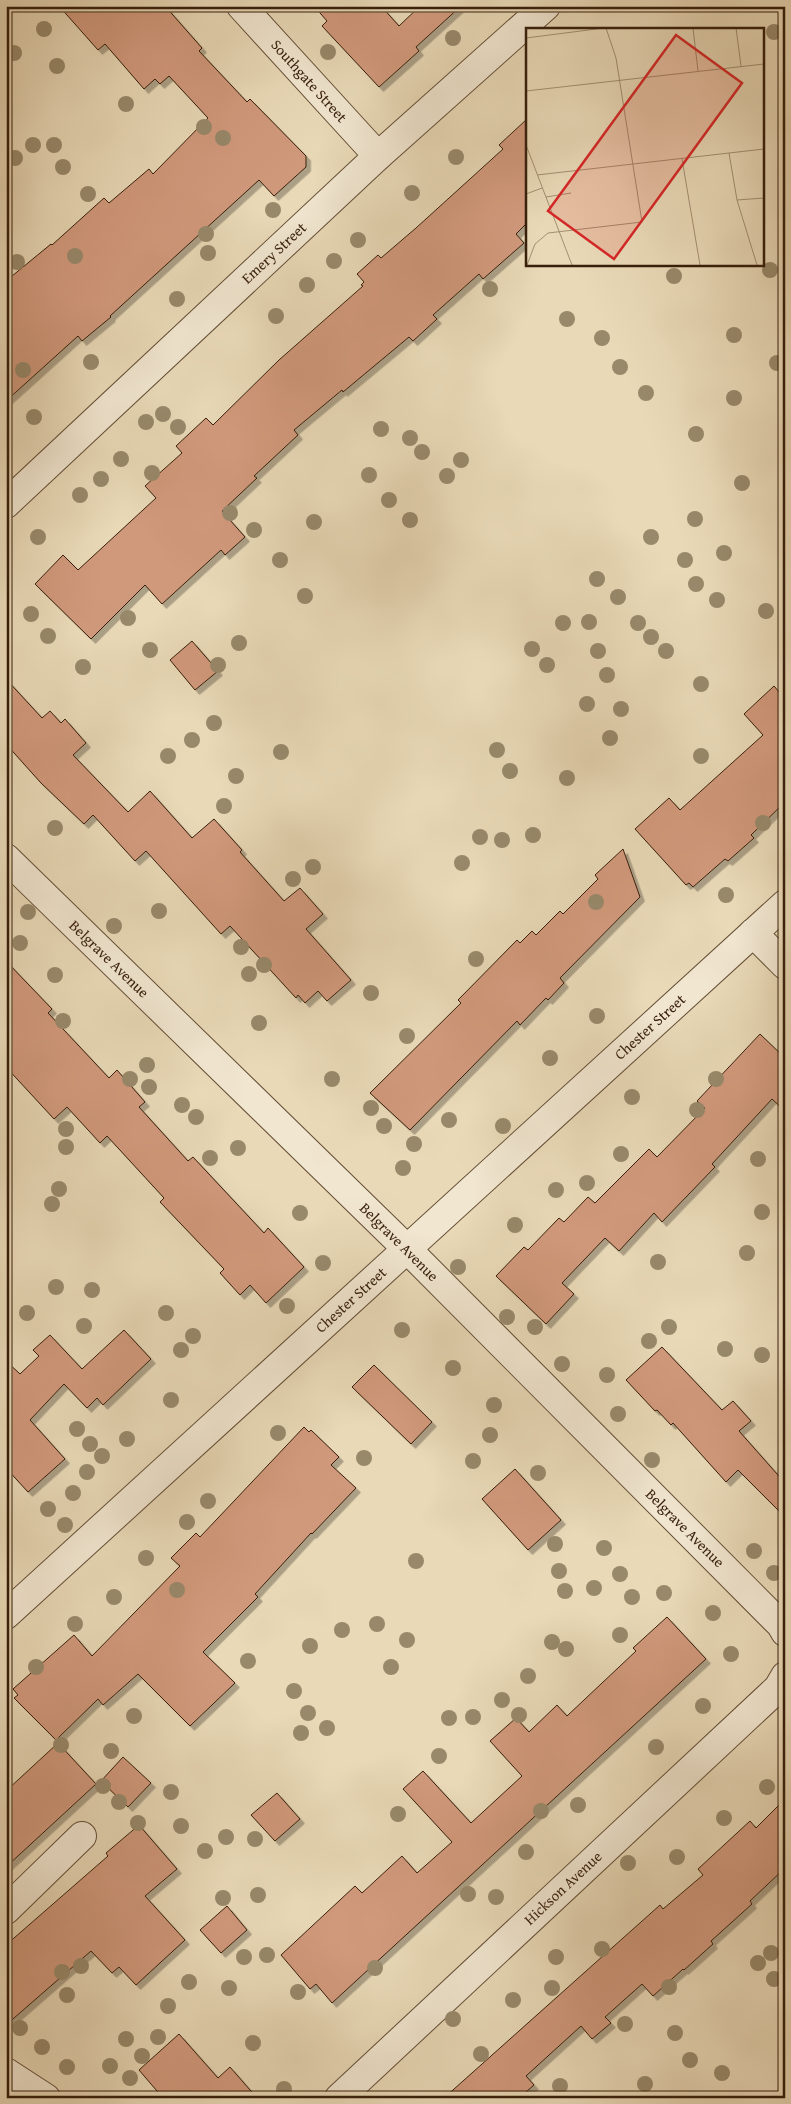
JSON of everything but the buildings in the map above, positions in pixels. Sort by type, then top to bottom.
[{"type":"street","name":"Southgate Street","points":[[241,6],[378,156]]},
{"type":"street","name":"Emery Street","points":[[6,504],[378,156],[546,6]]},
{"type":"street","name":"Belgrave Avenue","points":[[6,858],[407,1249],[767,1610],[785,1632]]},
{"type":"street","name":"Chester Street","points":[[6,1615],[785,904]]},
{"type":"street","points":[[753,934],[785,965]]},
{"type":"street","name":"Hickson Avenue","points":[[339,2098],[778,1688],[785,1676]]},
{"type":"street","points":[[6,1910],[82,1836]]},
{"type":"street","points":[[6,2072],[46,2098]]}]
